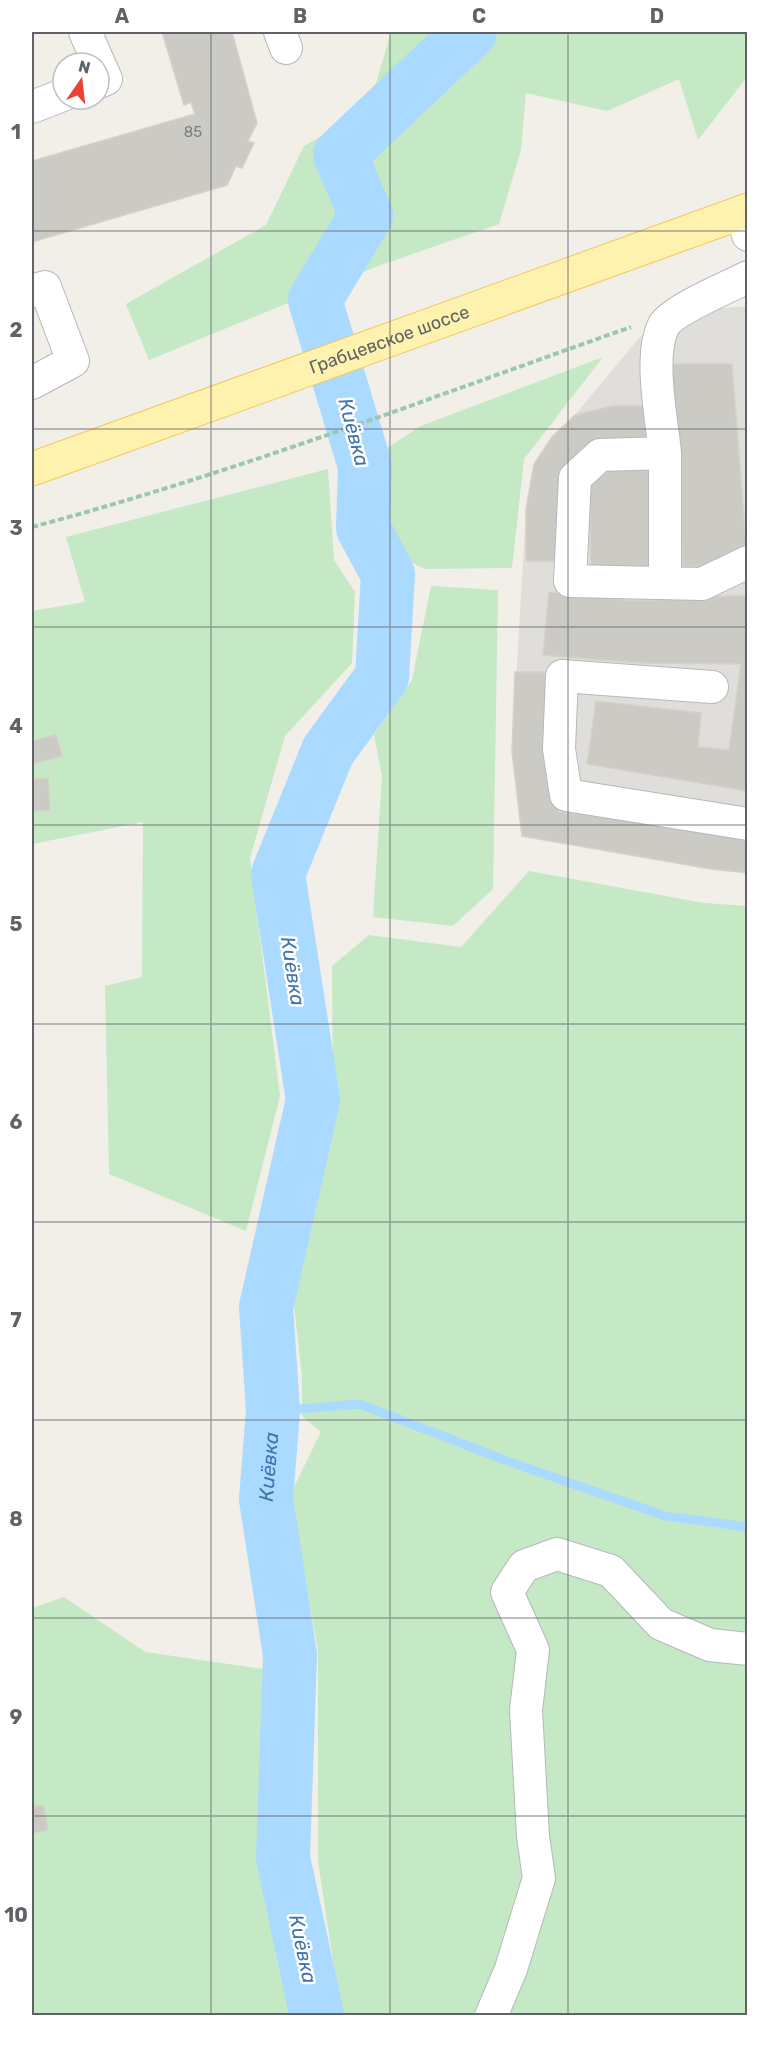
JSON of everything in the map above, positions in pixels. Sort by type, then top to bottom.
[{"type":"main road","name":"Грабцевское шоссе","points":[[32,470],[542,283],[745,219]]},
{"type":"lane","points":[[86,32],[94,51]]},
{"type":"lane","points":[[32,107],[51,100]]},
{"type":"lane","points":[[665,583],[665,453],[657,352],[665,324],[688,307],[747,277]]},
{"type":"lane","points":[[32,291],[45,287],[73,361],[32,383]]},
{"type":"lane","points":[[665,453],[600,455],[575,478],[570,581],[702,584],[747,562]]},
{"type":"lane","points":[[712,687],[562,676],[559,749],[566,795],[747,824]]},
{"type":"lane","points":[[491,2016],[511,1969],[539,1878],[533,1836],[526,1710],[533,1650],[507,1592],[524,1566],[557,1554],[611,1571],[661,1624],[710,1645],[747,1649]]},
{"type":"path","points":[[32,527],[118,504],[324,437],[370,418],[633,326]]},
{"type":"shaded area","points":[[747,306],[747,873],[711,869],[522,836],[512,752],[526,509],[534,464],[640,337],[720,308]]},
{"type":"green space","points":[[391,32],[747,32],[747,77],[698,140],[679,79],[607,111],[526,93],[521,150],[499,224],[378,266],[149,360],[126,304],[266,225],[304,146],[368,111]]},
{"type":"green space","points":[[603,357],[524,459],[512,568],[424,569],[402,557],[376,522],[387,448],[421,426]]},
{"type":"green space","points":[[328,469],[334,560],[355,592],[352,663],[285,736],[250,858],[280,1096],[246,1231],[109,1174],[105,986],[142,977],[143,822],[32,844],[32,611],[85,602],[66,537]]},
{"type":"green space","points":[[431,586],[498,590],[493,889],[453,926],[373,917],[382,776],[374,735],[412,680]]},
{"type":"green space","points":[[529,871],[704,903],[747,906],[747,2015],[341,2015],[318,1861],[318,1651],[290,1495],[321,1432],[302,1416],[302,1377],[293,1297],[333,1120],[332,966],[369,935],[461,947]]},
{"type":"green space","points":[[64,1597],[145,1652],[270,1670],[290,2015],[32,2015],[32,1608]]},
{"type":"building","points":[[162,32],[232,32],[257,123],[248,141],[254,143],[242,168],[236,166],[227,185],[32,242],[32,161],[195,114],[191,102],[184,105]]},
{"type":"building","points":[[672,364],[732,364],[746,544],[716,567],[683,566]]},
{"type":"building","points":[[612,406],[646,406],[646,441],[612,442],[582,449],[565,478],[562,561],[526,561],[526,509],[534,464],[552,437],[575,415]]},
{"type":"building","points":[[599,469],[653,471],[649,575],[591,573],[589,479]]},
{"type":"building","points":[[549,592],[634,601],[748,595],[748,791],[587,764],[596,701],[701,713],[698,747],[729,750],[741,664],[641,663],[543,655]]},
{"type":"building","points":[[515,672],[545,672],[548,749],[558,812],[674,823],[748,837],[748,873],[711,869],[522,836],[512,752]]},
{"type":"building","points":[[56,735],[62,756],[32,764],[32,741]]},
{"type":"building","points":[[48,778],[50,810],[32,811],[32,779]]},
{"type":"building","points":[[43,1805],[48,1830],[32,1833],[32,1807]]},
{"type":"waterway","name":"Киёвка","points":[[317,2016],[283,1858],[290,1655],[266,1499],[273,1411],[266,1307],[313,1100],[278,874],[328,751],[382,677],[388,574],[363,528],[365,466],[315,300],[366,215],[340,155],[470,32]]},
{"type":"waterway","points":[[273,1411],[360,1404],[507,1461],[665,1516],[748,1527]]}]
